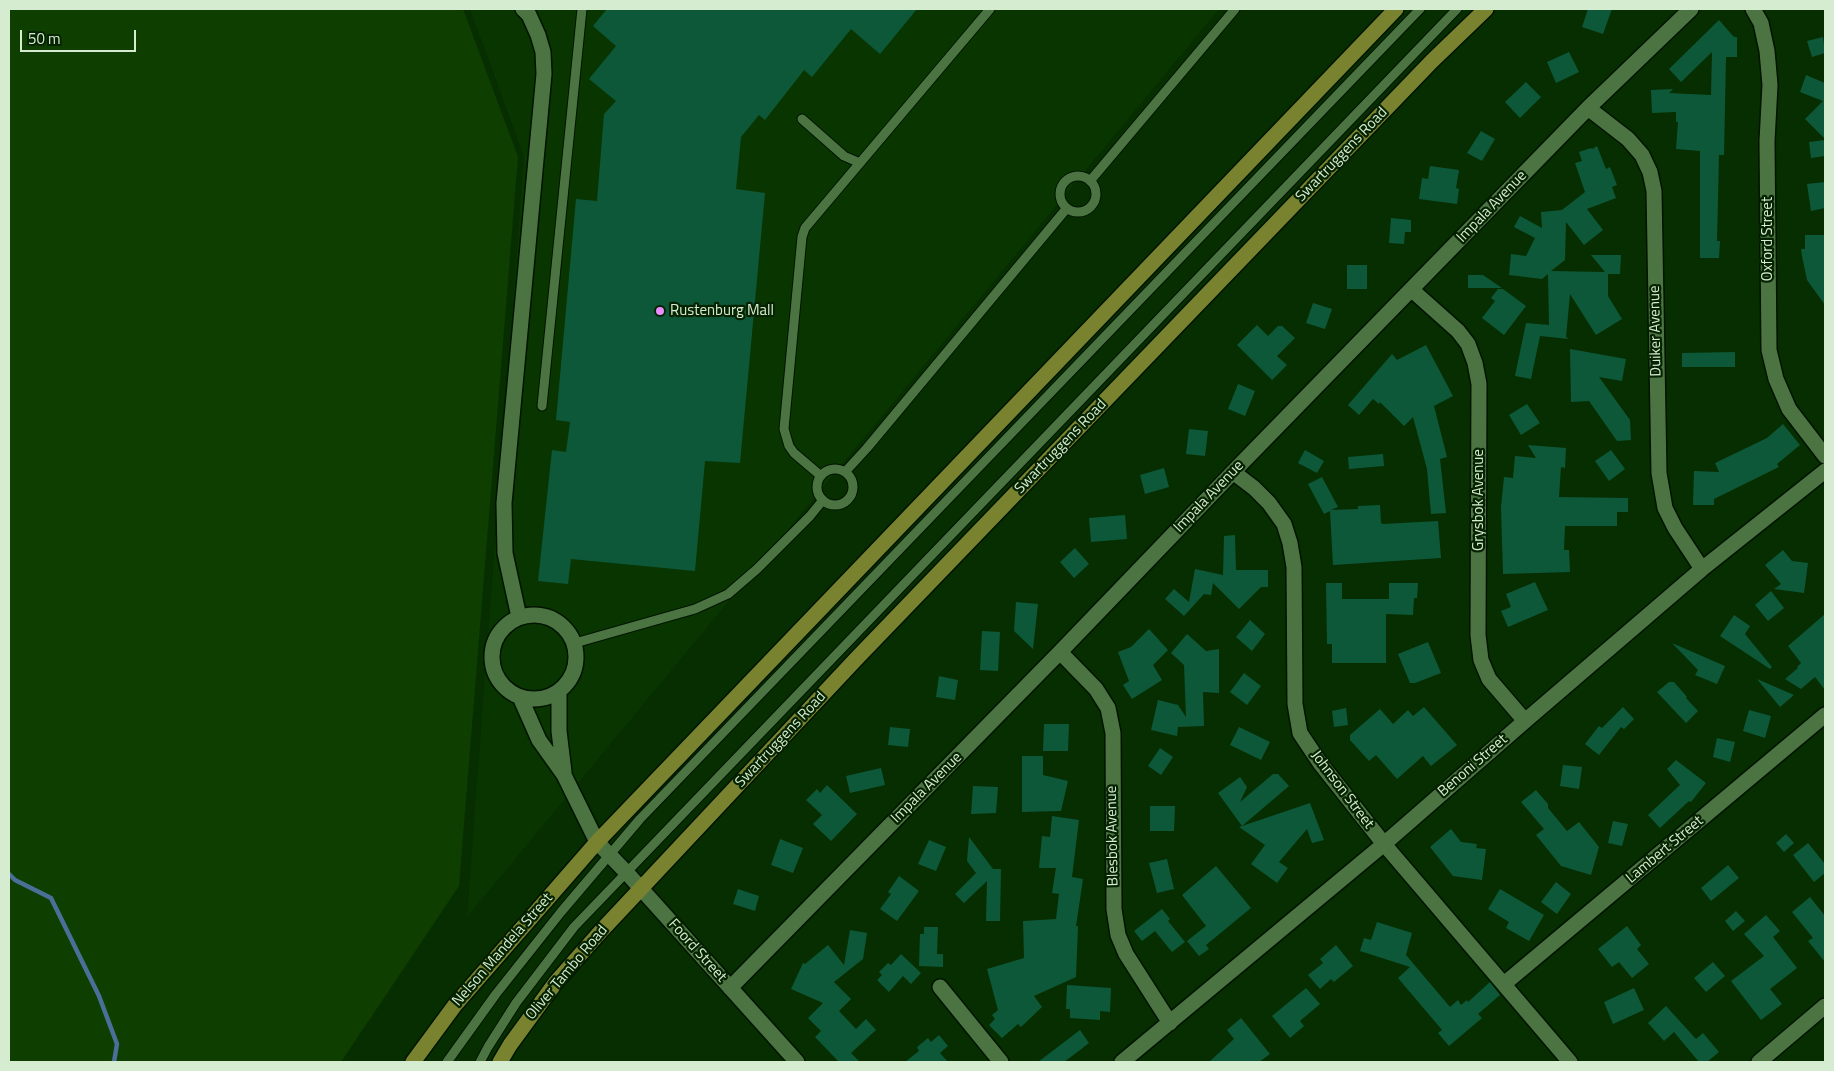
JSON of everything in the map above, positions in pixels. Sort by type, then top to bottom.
[{"type":"main road","points":[[597,842],[1396,9]]},
{"type":"main road","name":"Swartruggens Road","points":[[641,890],[871,644],[1432,61],[1486,9]]},
{"type":"main road","name":"Nelson Mandela Street","points":[[413,1062],[455,1005],[597,842]]},
{"type":"main road","name":"Oliver Tambo Road","points":[[500,1062],[510,1045],[556,982],[602,930],[641,890]]},
{"type":"street","points":[[519,617],[505,553],[504,503],[544,74],[538,35],[529,16],[523,9]]},
{"type":"street","name":"Impala Avenue","points":[[730,988],[1060,652],[1588,108],[1691,9]]},
{"type":"street","name":"Oxford Street","points":[[1753,9],[1761,23],[1767,51],[1770,85],[1767,141],[1769,350],[1776,380],[1789,409],[1825,456]]},
{"type":"street","name":"Duiker Avenue","points":[[1588,108],[1628,139],[1642,155],[1650,172],[1654,191],[1659,473],[1665,508],[1675,528],[1702,569]]},
{"type":"street","name":"Grysbok Avenue","points":[[1412,290],[1458,330],[1468,344],[1475,363],[1479,384],[1478,636],[1481,660],[1489,679],[1525,721]]},
{"type":"street","name":"Benoni Street","points":[[1122,1062],[1384,844],[1702,569],[1825,471]]},
{"type":"street","name":"Johnson Street","points":[[1233,472],[1254,488],[1268,503],[1284,524],[1290,543],[1294,567],[1296,704],[1300,733],[1320,763],[1384,844],[1570,1062]]},
{"type":"street","points":[[533,614],[546,616],[558,622],[568,631],[575,643],[577,656],[575,670],[569,682],[559,692],[547,698],[534,700],[520,697],[507,690],[497,678],[493,665],[492,650],[497,636],[507,625],[519,617],[533,614]]},
{"type":"street","name":"Blesbok Avenue","points":[[1060,652],[1096,689],[1108,708],[1113,733],[1114,909],[1118,935],[1126,954],[1170,1022]]},
{"type":"street","points":[[559,692],[559,731],[564,775]]},
{"type":"street","points":[[520,697],[539,740],[564,775]]},
{"type":"street","name":"Lambert Street","points":[[1504,984],[1825,715]]},
{"type":"street","name":"Foord Street","points":[[564,775],[597,842],[797,1062]]},
{"type":"street","points":[[940,987],[1000,1062]]},
{"type":"street","points":[[1759,1062],[1825,1006]]},
{"type":"lane","points":[[542,406],[582,9]]},
{"type":"lane","points":[[822,476],[794,453],[789,446],[784,430],[802,237],[805,228],[990,9]]},
{"type":"lane","points":[[1090,181],[1235,9]]},
{"type":"lane","points":[[447,1062],[496,994],[561,912],[640,819],[1420,9]]},
{"type":"lane","points":[[480,1062],[516,1003],[574,927],[664,836],[695,800],[1457,9]]},
{"type":"lane","points":[[802,120],[844,156],[860,163]]},
{"type":"lane","points":[[1076,176],[1090,181],[1096,194],[1091,205],[1082,211],[1076,212],[1067,208],[1060,197],[1060,191],[1065,181],[1076,176]]},
{"type":"lane","points":[[845,472],[1067,208]]},
{"type":"lane","points":[[834,469],[845,472],[852,481],[853,487],[849,498],[839,504],[823,500],[817,484],[822,476],[828,470],[834,469]]},
{"type":"lane","points":[[575,643],[695,609],[728,594],[758,569],[810,516],[823,500]]},
{"type":"shaded area","points":[[9,9],[463,9],[518,157],[459,886],[341,1062],[9,1062]]},
{"type":"shaded area","points":[[470,9],[1219,9],[467,917],[524,156]]},
{"type":"building","name":"Rustenburg Mall","points":[[607,9],[917,9],[880,54],[851,29],[812,77],[804,70],[765,120],[759,115],[741,137],[736,189],[765,193],[740,463],[705,461],[695,571],[571,559],[568,584],[538,581],[552,450],[566,452],[570,422],[556,420],[576,199],[597,201],[604,114],[616,101],[589,79],[616,46],[593,26]]},
{"type":"building","points":[[1588,9],[1612,9],[1603,34],[1582,27]]},
{"type":"building","points":[[1719,20],[1734,37],[1737,37],[1737,57],[1726,57],[1724,155],[1719,155],[1717,241],[1720,241],[1719,258],[1700,258],[1700,151],[1676,149],[1678,122],[1676,122],[1676,112],[1652,113],[1651,90],[1673,89],[1669,93],[1711,95],[1712,52],[1681,82],[1669,69]]},
{"type":"building","points":[[1823,37],[1825,53],[1812,57],[1807,41]]},
{"type":"building","points":[[1569,52],[1579,72],[1556,83],[1547,62]]},
{"type":"building","points":[[1806,75],[1825,83],[1825,139],[1805,119],[1823,101],[1800,92]]},
{"type":"building","points":[[1526,82],[1541,97],[1520,118],[1505,102]]},
{"type":"building","points":[[1481,131],[1495,139],[1482,161],[1467,153]]},
{"type":"building","points":[[1825,140],[1825,156],[1811,158],[1809,142]]},
{"type":"building","points":[[1597,146],[1606,169],[1610,167],[1617,185],[1612,187],[1616,198],[1587,209],[1603,230],[1584,245],[1566,222],[1565,260],[1551,271],[1605,272],[1591,255],[1621,255],[1620,274],[1608,274],[1608,296],[1622,319],[1596,335],[1570,294],[1566,337],[1569,339],[1540,336],[1531,379],[1515,376],[1526,323],[1549,325],[1548,274],[1542,279],[1509,275],[1511,254],[1526,256],[1535,238],[1514,227],[1520,216],[1542,228],[1541,212],[1562,210],[1585,192],[1575,163],[1582,161],[1579,152]]},
{"type":"building","points":[[1430,166],[1459,170],[1456,188],[1459,189],[1457,204],[1419,199],[1422,178],[1428,179]]},
{"type":"building","points":[[1825,182],[1825,208],[1811,211],[1807,184]]},
{"type":"building","points":[[1391,218],[1411,220],[1411,232],[1405,232],[1404,244],[1389,243]]},
{"type":"building","points":[[1805,235],[1825,235],[1825,305],[1807,280],[1801,249],[1805,249]]},
{"type":"building","points":[[1347,265],[1367,265],[1367,289],[1347,289]]},
{"type":"building","points":[[1468,275],[1483,275],[1502,288],[1468,288]]},
{"type":"building","points":[[1498,289],[1503,289],[1526,306],[1504,335],[1482,318],[1495,301],[1491,298]]},
{"type":"building","points":[[1313,303],[1332,309],[1325,329],[1306,323]]},
{"type":"building","points":[[1257,325],[1268,336],[1278,326],[1282,326],[1295,338],[1277,356],[1287,365],[1272,380],[1237,345]]},
{"type":"building","points":[[1426,345],[1453,396],[1434,406],[1447,457],[1440,459],[1446,513],[1431,514],[1427,469],[1413,417],[1404,426],[1380,402],[1379,404],[1373,399],[1359,415],[1348,405],[1392,354],[1397,360]]},
{"type":"building","points":[[1570,349],[1626,359],[1622,381],[1599,377],[1630,420],[1631,440],[1617,441],[1589,401],[1571,402]]},
{"type":"building","points":[[1735,352],[1735,367],[1682,367],[1682,353]]},
{"type":"building","points":[[1238,384],[1255,391],[1245,416],[1228,409]]},
{"type":"building","points":[[1527,404],[1540,423],[1521,435],[1509,415]]},
{"type":"building","points":[[1783,424],[1800,445],[1777,464],[1779,467],[1714,499],[1714,505],[1693,505],[1694,471],[1719,472],[1715,463],[1767,438]]},
{"type":"building","points":[[1189,429],[1208,431],[1205,456],[1186,454]]},
{"type":"building","points":[[1528,445],[1566,448],[1565,468],[1561,467],[1559,497],[1628,498],[1628,512],[1617,512],[1617,526],[1565,526],[1564,550],[1569,550],[1570,572],[1503,574],[1501,507],[1504,477],[1513,478],[1515,456],[1536,458]]},
{"type":"building","points":[[1305,450],[1324,461],[1317,473],[1298,463]]},
{"type":"building","points":[[1611,450],[1625,469],[1609,481],[1595,461]]},
{"type":"building","points":[[1383,454],[1384,466],[1349,469],[1348,457]]},
{"type":"building","points":[[1164,468],[1169,487],[1145,494],[1140,475]]},
{"type":"building","points":[[1322,477],[1338,507],[1331,510],[1358,509],[1358,506],[1380,505],[1381,523],[1383,524],[1438,521],[1441,558],[1333,565],[1330,511],[1324,514],[1308,484]]},
{"type":"building","points":[[1125,515],[1127,539],[1091,542],[1089,518]]},
{"type":"building","points":[[1235,535],[1236,570],[1268,570],[1268,587],[1261,587],[1239,609],[1213,583],[1211,595],[1204,594],[1184,616],[1165,599],[1174,589],[1189,602],[1195,569],[1223,575],[1224,536]]},
{"type":"building","points":[[1075,548],[1089,564],[1074,578],[1060,562]]},
{"type":"building","points":[[1783,550],[1792,561],[1808,563],[1804,593],[1774,589],[1781,584],[1765,565]]},
{"type":"building","points":[[1535,582],[1548,610],[1508,627],[1501,611],[1511,607],[1506,594]]},
{"type":"building","points":[[1326,583],[1342,583],[1342,599],[1389,599],[1389,583],[1418,583],[1417,598],[1414,598],[1413,615],[1386,614],[1386,663],[1332,663],[1332,644],[1327,644]]},
{"type":"building","points":[[1771,591],[1784,608],[1768,621],[1755,605]]},
{"type":"building","points":[[1016,602],[1038,604],[1033,649],[1014,631]]},
{"type":"building","points":[[1825,614],[1825,690],[1815,677],[1801,689],[1785,679],[1801,663],[1788,646]]},
{"type":"building","points":[[1734,615],[1750,626],[1745,634],[1772,667],[1770,669],[1720,636]]},
{"type":"building","points":[[1250,620],[1265,634],[1252,651],[1236,637]]},
{"type":"building","points":[[1149,629],[1168,650],[1153,665],[1162,680],[1132,699],[1123,685],[1129,681],[1118,652],[1131,647]]},
{"type":"building","points":[[982,631],[1000,632],[998,671],[980,670]]},
{"type":"building","points":[[1187,634],[1206,651],[1219,649],[1219,693],[1203,692],[1204,726],[1178,727],[1177,736],[1151,730],[1158,700],[1178,705],[1186,717],[1184,665],[1171,653]]},
{"type":"building","points":[[1428,642],[1441,673],[1415,683],[1410,683],[1398,654]]},
{"type":"building","points":[[1672,643],[1725,666],[1717,684],[1695,675],[1698,670]]},
{"type":"building","points":[[1244,673],[1261,686],[1247,705],[1230,692]]},
{"type":"building","points":[[939,676],[958,680],[955,700],[936,697]]},
{"type":"building","points":[[1757,679],[1794,695],[1780,707]]},
{"type":"building","points":[[1669,682],[1674,682],[1698,711],[1686,723],[1657,692]]},
{"type":"building","points":[[1424,707],[1457,745],[1431,766],[1423,756],[1397,779],[1376,755],[1369,761],[1350,740],[1350,735],[1380,709],[1393,724],[1408,710],[1413,716]]},
{"type":"building","points":[[1623,707],[1634,719],[1624,729],[1621,727],[1599,755],[1585,744],[1599,726],[1602,728]]},
{"type":"building","points":[[1346,708],[1348,725],[1334,727],[1332,711]]},
{"type":"building","points":[[1749,710],[1771,716],[1765,738],[1743,731]]},
{"type":"building","points":[[1044,724],[1069,724],[1068,751],[1043,751]]},
{"type":"building","points":[[890,727],[910,729],[908,747],[888,745]]},
{"type":"building","points":[[1239,727],[1270,742],[1261,760],[1230,745]]},
{"type":"building","points":[[1717,738],[1735,742],[1730,762],[1713,757]]},
{"type":"building","points":[[1160,748],[1173,757],[1161,775],[1148,766]]},
{"type":"building","points":[[1022,756],[1043,756],[1043,775],[1068,781],[1061,811],[1022,812]]},
{"type":"building","points":[[1676,760],[1706,783],[1691,802],[1689,801],[1660,828],[1648,815],[1680,785],[1667,769]]},
{"type":"building","points":[[1563,765],[1582,767],[1579,789],[1560,786]]},
{"type":"building","points":[[881,768],[885,785],[850,793],[846,776]]},
{"type":"building","points":[[1273,774],[1278,774],[1289,786],[1242,826],[1218,793],[1240,777],[1247,787],[1240,802]]},
{"type":"building","points":[[827,785],[857,814],[831,841],[813,824],[822,815],[806,800],[817,789],[820,793]]},
{"type":"building","points":[[973,786],[998,787],[996,813],[971,814]]},
{"type":"building","points":[[1536,790],[1567,831],[1579,822],[1599,847],[1591,875],[1561,866],[1536,835],[1544,829],[1521,802]]},
{"type":"building","points":[[1310,803],[1324,840],[1312,843],[1307,829],[1279,862],[1288,868],[1277,883],[1251,864],[1265,845],[1239,827]]},
{"type":"building","points":[[1150,806],[1175,806],[1174,831],[1150,831]]},
{"type":"building","points":[[1052,816],[1079,820],[1072,877],[1083,879],[1076,926],[1078,926],[1076,977],[1034,996],[1042,1007],[1021,1027],[1018,1024],[1002,1038],[989,1025],[995,1019],[992,1015],[998,1010],[987,969],[1024,958],[1023,921],[1056,919],[1059,894],[1052,893],[1056,868],[1039,868],[1042,836],[1050,837]]},
{"type":"building","points":[[1613,821],[1628,824],[1622,846],[1608,843]]},
{"type":"building","points":[[1451,829],[1461,842],[1477,844],[1476,848],[1486,849],[1482,880],[1453,876],[1430,847]]},
{"type":"building","points":[[1786,834],[1794,843],[1784,852],[1776,843]]},
{"type":"building","points":[[969,837],[993,869],[1001,869],[1000,921],[986,921],[987,881],[964,903],[955,894],[976,873],[967,861]]},
{"type":"building","points":[[780,839],[803,848],[793,873],[771,865]]},
{"type":"building","points":[[929,840],[946,847],[936,871],[918,864]]},
{"type":"building","points":[[1808,843],[1825,864],[1825,873],[1814,882],[1793,855]]},
{"type":"building","points":[[1167,859],[1174,889],[1157,893],[1149,863]]},
{"type":"building","points":[[1728,865],[1739,878],[1711,901],[1701,888]]},
{"type":"building","points":[[1216,866],[1251,908],[1206,945],[1209,949],[1199,956],[1187,941],[1206,926],[1182,895]]},
{"type":"building","points":[[899,876],[919,891],[897,921],[880,909],[891,894],[888,892]]},
{"type":"building","points":[[1556,882],[1571,894],[1557,914],[1541,902]]},
{"type":"building","points":[[738,889],[759,896],[755,911],[733,904]]},
{"type":"building","points":[[1500,889],[1544,915],[1529,941],[1506,928],[1509,922],[1488,909]]},
{"type":"building","points":[[1810,897],[1825,916],[1825,962],[1808,941],[1813,938],[1792,912]]},
{"type":"building","points":[[1162,909],[1170,919],[1168,921],[1185,942],[1172,952],[1155,931],[1142,941],[1134,931]]},
{"type":"building","points":[[1736,911],[1745,921],[1733,931],[1725,921]]},
{"type":"building","points":[[1766,915],[1780,931],[1773,937],[1797,968],[1770,989],[1782,1004],[1761,1020],[1731,981],[1764,956],[1744,934]]},
{"type":"building","points":[[1377,922],[1412,933],[1406,955],[1450,1007],[1458,1000],[1461,1005],[1467,1000],[1468,1002],[1490,982],[1500,995],[1478,1014],[1482,1018],[1449,1046],[1438,1033],[1442,1030],[1398,978],[1410,967],[1360,951],[1364,938],[1371,940]]},
{"type":"building","points":[[1627,926],[1641,945],[1637,949],[1649,964],[1632,978],[1619,962],[1612,967],[1598,949]]},
{"type":"building","points":[[924,927],[938,927],[937,954],[943,954],[943,967],[919,966],[920,934],[924,934]]},
{"type":"building","points":[[850,930],[867,933],[863,959],[834,982],[851,999],[839,1011],[856,1029],[866,1019],[876,1030],[851,1053],[860,1062],[839,1062],[815,1037],[821,1031],[808,1018],[823,1003],[791,989],[803,963],[805,964],[828,945],[844,965]]},
{"type":"building","points":[[1336,945],[1353,966],[1334,982],[1331,979],[1320,989],[1308,975],[1323,963],[1320,959]]},
{"type":"building","points":[[901,954],[921,973],[911,984],[903,976],[889,992],[877,980],[882,975],[879,972],[888,963],[891,965]]},
{"type":"building","points":[[1713,962],[1725,976],[1706,992],[1694,978]]},
{"type":"building","points":[[1067,985],[1111,988],[1110,1012],[1100,1011],[1100,1020],[1070,1018],[1070,1009],[1066,1009]]},
{"type":"building","points":[[1306,988],[1320,1004],[1300,1021],[1304,1026],[1290,1038],[1272,1016]]},
{"type":"building","points":[[1634,988],[1644,1010],[1613,1024],[1604,1002]]},
{"type":"building","points":[[1666,1006],[1696,1039],[1703,1033],[1719,1052],[1707,1062],[1699,1062],[1674,1032],[1664,1041],[1648,1023]]},
{"type":"building","points":[[1241,1018],[1270,1054],[1259,1062],[1209,1062],[1234,1039],[1227,1030]]},
{"type":"building","points":[[1080,1030],[1089,1043],[1080,1050],[1064,1062],[1038,1062]]},
{"type":"building","points":[[939,1035],[948,1046],[940,1053],[948,1062],[905,1062],[919,1051],[917,1047],[928,1038],[931,1042]]},
{"type":"waterway","points":[[9,874],[15,880],[51,898],[99,996],[117,1044],[114,1062]]},
{"type":"place","name":"Rustenburg Mall","points":[[660,311]]}]
